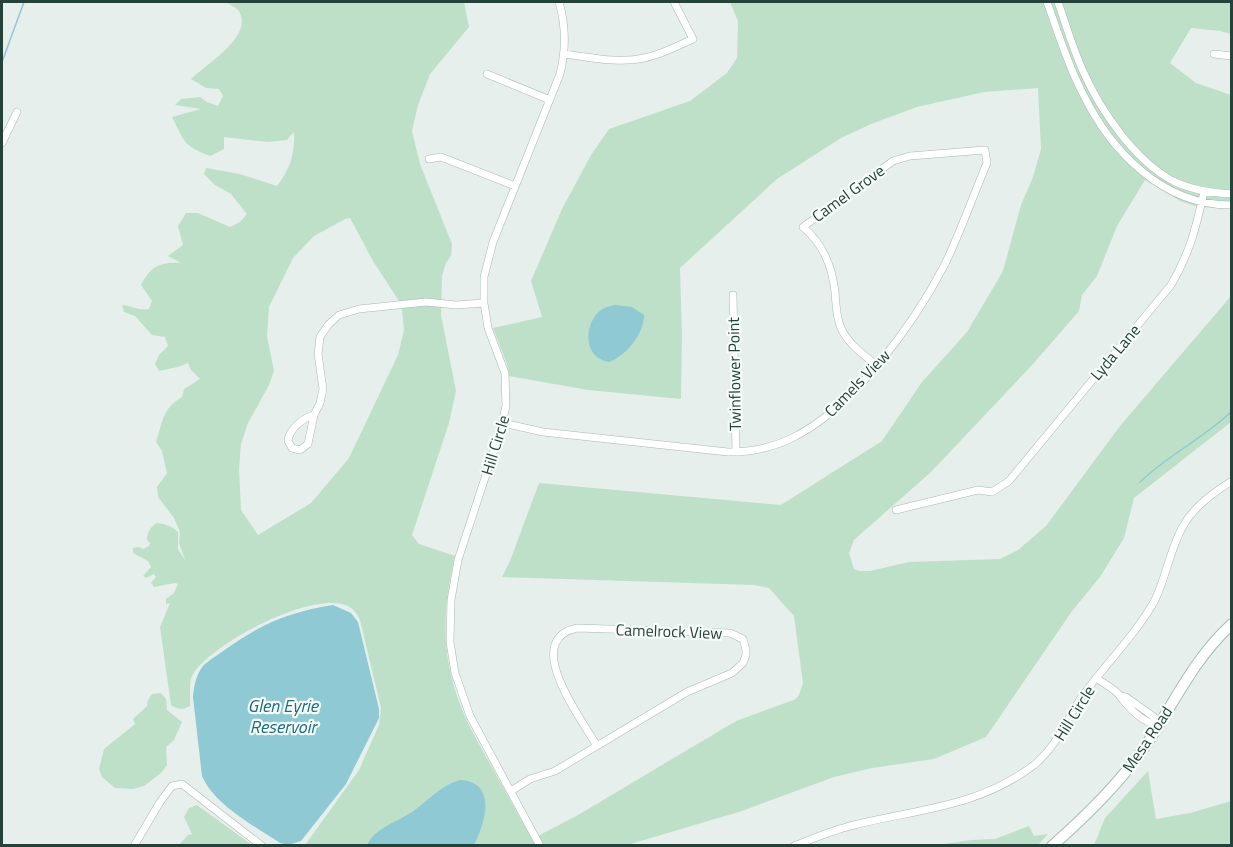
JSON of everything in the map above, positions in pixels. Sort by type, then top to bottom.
[{"type":"main road","name":"Mesa Road","points":[[1052,846],[1114,787],[1158,726],[1201,657],[1232,624]]},
{"type":"street","name":"Hill Circle","points":[[540,846],[464,703],[452,658],[450,627],[452,587],[458,560],[503,423],[507,395],[505,373],[488,326],[484,303],[484,277],[489,255],[560,74],[564,54],[564,31],[559,2]]},
{"type":"street","points":[[564,54],[611,60],[633,60],[653,56],[693,39],[674,2]]},
{"type":"street","points":[[1047,2],[1077,82],[1092,110],[1127,157],[1156,183],[1182,196],[1202,202],[1232,205]]},
{"type":"street","points":[[1058,2],[1083,73],[1098,100],[1142,158],[1158,171],[1182,184],[1204,192],[1232,194]]},
{"type":"street","points":[[1214,54],[1232,56]]},
{"type":"street","points":[[488,74],[550,100]]},
{"type":"street","points":[[2,143],[17,112]]},
{"type":"street","name":"Camel Grove","points":[[876,365],[844,334],[838,319],[831,268],[820,246],[803,227],[885,166],[901,158],[985,150]]},
{"type":"street","name":"Camels View","points":[[503,423],[543,432],[736,452],[769,447],[802,433],[845,399],[876,365],[921,305],[946,261],[987,163],[985,150]]},
{"type":"street","points":[[429,159],[441,157],[515,186]]},
{"type":"street","name":"Lyda Lane","points":[[896,510],[978,490],[992,492],[1009,481],[1171,285],[1193,241],[1204,192]]},
{"type":"street","name":"Twinflower Point","points":[[733,295],[736,452]]},
{"type":"street","points":[[314,415],[308,417],[290,432],[288,441],[292,448],[300,450],[308,444],[314,415],[323,389],[318,346],[323,331],[339,315],[351,310],[426,302],[456,305],[484,303]]},
{"type":"street","name":"Hill Circle","points":[[794,846],[855,824],[958,803],[1004,783],[1034,764],[1052,747],[1075,708],[1154,600],[1176,543],[1189,518],[1204,501],[1232,481]]},
{"type":"street","name":"Camelrock View","points":[[511,790],[536,776],[555,771],[597,746],[687,692],[732,674],[743,663],[746,655],[747,650],[743,639],[730,633],[577,628],[568,631],[555,645],[553,656],[555,670],[562,687],[597,746]]},
{"type":"street","points":[[1096,678],[1120,696],[1122,703],[1137,710],[1150,724],[1158,726]]},
{"type":"street","points":[[134,846],[172,786],[182,784],[262,846]]},
{"type":"green space","points":[[226,2],[464,2],[469,27],[430,74],[418,105],[412,131],[420,164],[452,244],[451,256],[442,276],[441,315],[456,391],[449,423],[412,535],[419,544],[455,556],[447,604],[446,647],[455,690],[474,735],[532,839],[578,815],[736,721],[796,699],[803,683],[794,616],[769,588],[754,585],[502,577],[539,483],[781,505],[882,441],[922,382],[967,332],[1003,271],[1021,205],[1033,177],[1041,149],[1038,88],[984,92],[917,107],[871,124],[841,138],[777,179],[680,268],[681,399],[588,390],[509,376],[507,364],[493,328],[542,317],[531,281],[562,209],[591,155],[609,129],[690,101],[727,73],[737,58],[738,21],[730,2],[1231,2],[1231,34],[1191,28],[1170,63],[1196,83],[1231,95],[1231,208],[1195,206],[1180,201],[1145,180],[1117,226],[1097,276],[1082,295],[1079,311],[1033,364],[931,472],[854,540],[849,553],[854,569],[870,571],[909,562],[1000,559],[1018,550],[1046,526],[1120,426],[1231,296],[1231,422],[1134,498],[1124,538],[1100,577],[1072,611],[986,737],[934,759],[872,768],[834,777],[742,811],[627,845],[305,845],[359,770],[379,725],[381,708],[358,616],[348,606],[332,603],[288,612],[264,622],[221,648],[204,662],[191,677],[190,706],[178,709],[171,705],[160,627],[170,603],[166,604],[166,599],[174,593],[178,584],[154,587],[151,583],[156,577],[154,574],[146,578],[143,576],[151,567],[148,561],[133,553],[133,548],[143,549],[149,546],[148,533],[157,523],[178,532],[178,549],[185,560],[179,543],[180,532],[174,518],[158,497],[157,487],[167,473],[162,451],[156,442],[170,406],[182,397],[184,389],[200,379],[188,363],[159,371],[155,364],[159,355],[168,346],[165,337],[152,335],[135,316],[124,312],[122,305],[149,309],[152,301],[141,285],[149,273],[157,266],[181,263],[168,256],[183,245],[178,226],[186,213],[198,213],[230,227],[240,222],[247,214],[231,194],[215,185],[204,174],[206,168],[240,174],[277,186],[288,167],[294,147],[294,132],[287,140],[268,142],[224,137],[224,149],[210,156],[185,142],[172,117],[201,109],[175,105],[181,99],[200,97],[218,106],[223,96],[219,89],[206,88],[191,79],[227,48],[240,29],[242,20],[238,10]],"holes":[[[350,218],[402,309],[404,330],[398,355],[349,458],[311,503],[258,535],[241,510],[239,469],[241,444],[248,423],[274,371],[267,336],[269,307],[293,258],[314,236],[345,219]]]},
{"type":"green space","points":[[161,693],[166,699],[167,710],[182,722],[174,740],[166,747],[167,765],[161,773],[144,786],[133,789],[115,788],[102,777],[99,769],[104,749],[135,724],[133,719],[147,706],[152,694]]},
{"type":"green space","points":[[1148,771],[1156,819],[1190,813],[1231,801],[1231,845],[1094,845],[1105,818]]},
{"type":"green space","points":[[197,805],[252,845],[179,845],[188,835],[192,834],[184,817],[189,808]]},
{"type":"green space","points":[[1029,826],[1034,836],[1048,834],[1038,845],[937,845],[995,839]]},
{"type":"water","points":[[615,305],[632,307],[644,315],[641,330],[628,350],[609,362],[594,354],[588,340],[591,323],[595,316],[606,307]]},
{"type":"water","name":"Glen Eyrie Reservoir","points":[[333,605],[351,613],[358,622],[379,709],[379,718],[346,784],[301,841],[288,845],[280,843],[236,814],[208,787],[202,776],[193,697],[195,685],[205,664],[251,633],[289,615]]},
{"type":"water","points":[[460,780],[472,782],[480,788],[484,796],[482,826],[474,845],[367,845],[375,834],[412,812],[446,786]]},
{"type":"waterway","points":[[2,62],[24,2]]},
{"type":"waterway","points":[[1140,482],[1232,411]]}]
